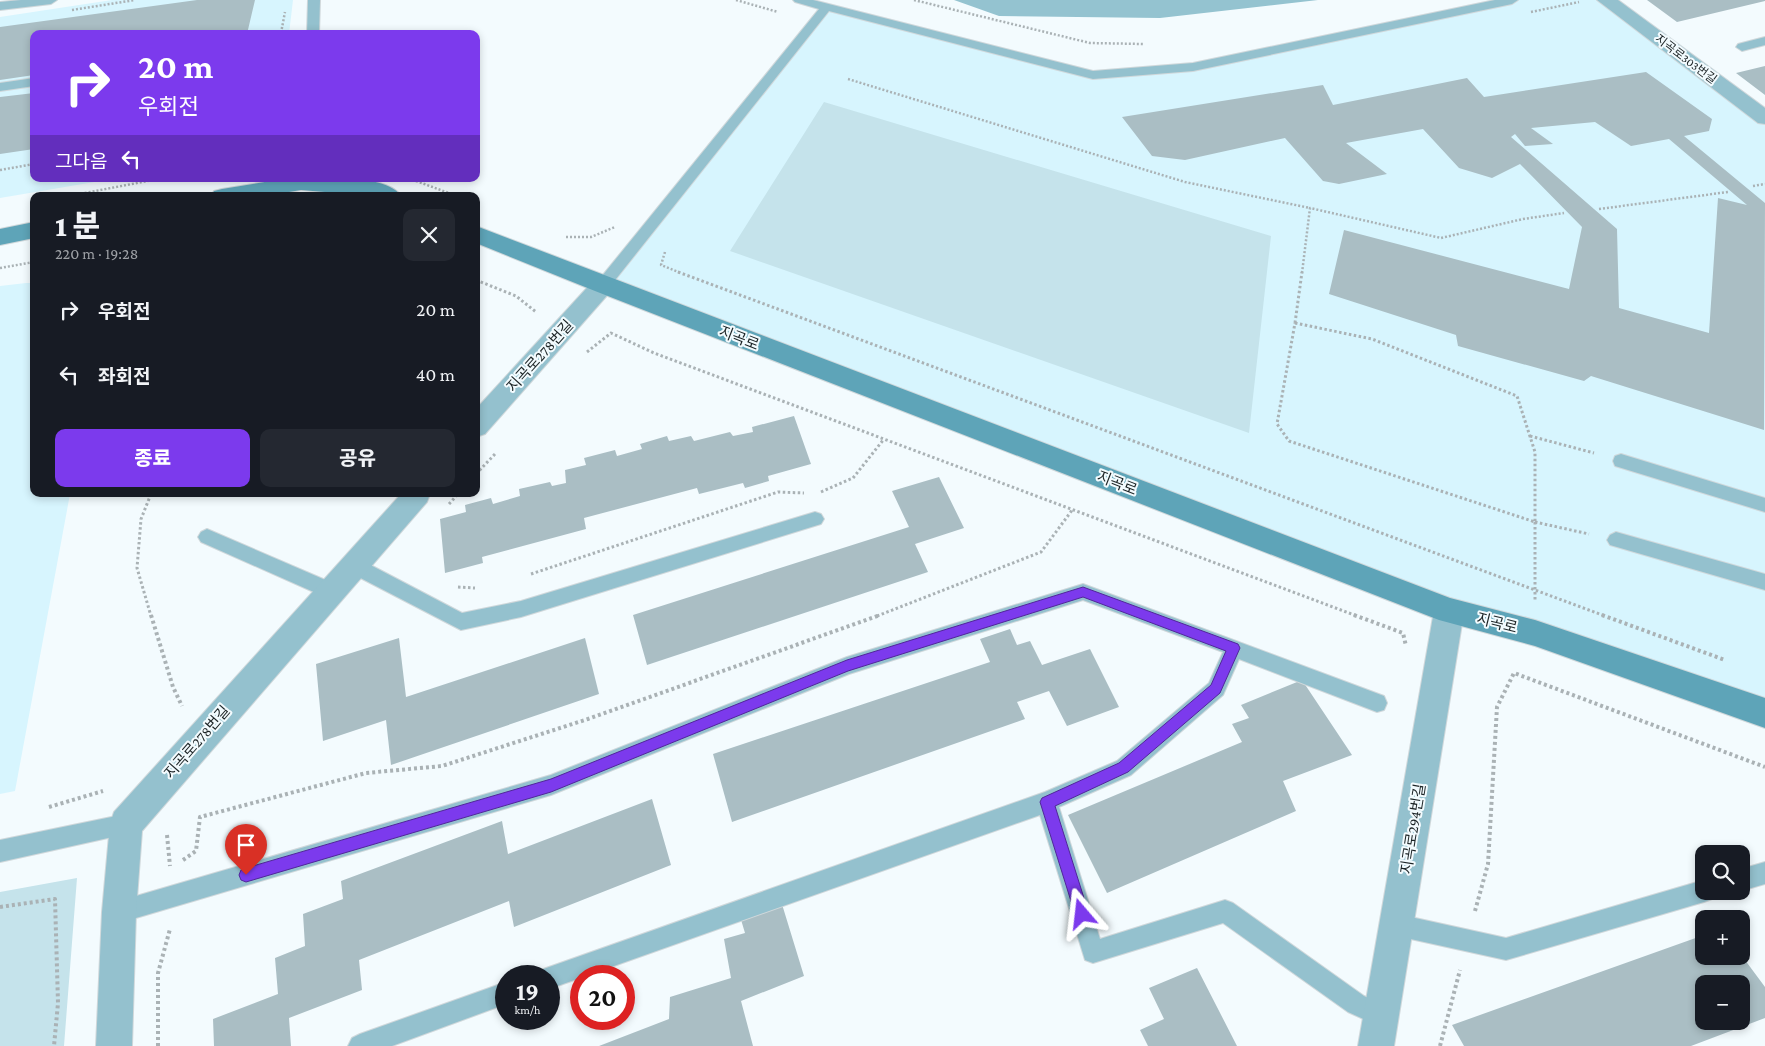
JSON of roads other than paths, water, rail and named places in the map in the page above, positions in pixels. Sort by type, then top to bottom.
[{"type":"main road","points":[[243,192],[296,182]]},
{"type":"main road","points":[[310,182],[375,189],[381,192]]},
{"type":"main road","points":[[0,237],[30,231]]},
{"type":"main road","name":"지곡로","points":[[480,236],[603,285],[1449,611],[1535,633],[1765,713]]},
{"type":"street","name":"지곡로303번길","points":[[1606,0],[1765,118]]},
{"type":"street","name":"지곡로278번길","points":[[480,423],[603,285]]},
{"type":"street","name":"지곡로278번길","points":[[126,824],[414,497]]},
{"type":"street","name":"지곡로294번길","points":[[1378,1031],[1449,611]]},
{"type":"street","points":[[114,1046],[119,912],[126,824]]},
{"type":"lane","points":[[0,6],[51,0]]},
{"type":"lane","points":[[313,30],[314,0]]},
{"type":"lane","points":[[799,0],[1093,75],[1192,67],[1512,0]]},
{"type":"lane","points":[[603,285],[826,7]]},
{"type":"lane","points":[[1742,47],[1765,41]]},
{"type":"lane","points":[[0,87],[30,83]]},
{"type":"lane","points":[[1621,460],[1765,506]]},
{"type":"lane","points":[[353,565],[462,622],[521,609],[815,519]]},
{"type":"lane","points":[[207,537],[331,591]]},
{"type":"lane","points":[[1616,540],[1765,582]]},
{"type":"lane","points":[[119,912],[551,785],[847,666],[1083,592],[1377,703]]},
{"type":"lane","points":[[560,974],[1047,802],[1124,768],[1216,689],[1234,648]]},
{"type":"lane","points":[[1047,802],[1094,952],[1225,911],[1356,1004],[1378,1031]]},
{"type":"lane","points":[[0,850],[126,824]]},
{"type":"lane","points":[[1750,877],[1765,873]]},
{"type":"lane","points":[[1397,925],[1506,949],[1695,894]]},
{"type":"lane","points":[[360,1046],[495,997]]}]
